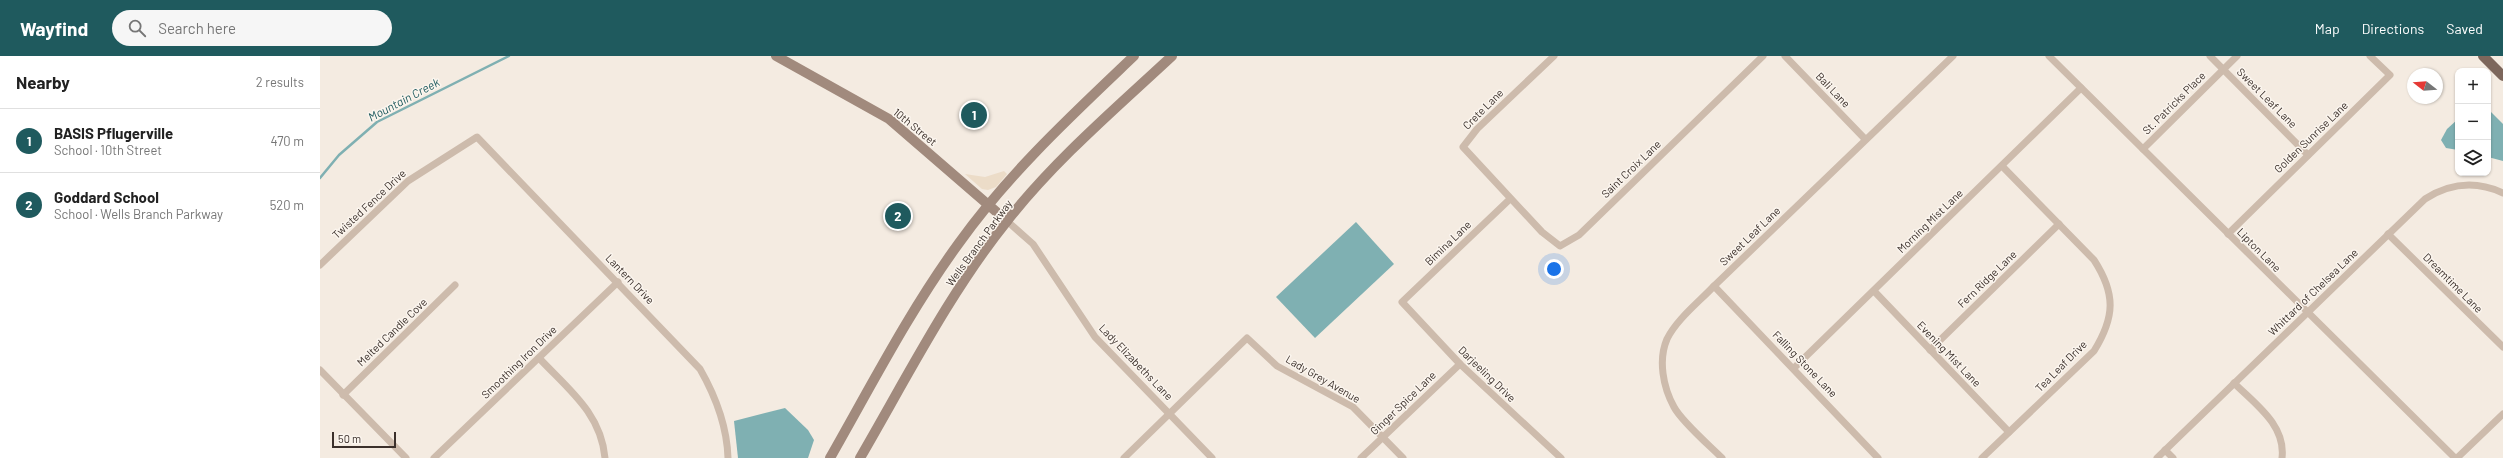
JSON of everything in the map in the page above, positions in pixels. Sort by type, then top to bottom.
[{"type":"main road","name":"10th Street","points":[[776,56],[889,119],[1007,221]]},
{"type":"main road","name":"Wells Branch Parkway","points":[[830,458],[936,278],[988,204],[1024,163],[1134,56]]},
{"type":"main road","name":"Wells Branch Parkway","points":[[860,458],[965,279],[1007,221],[1051,171],[1172,56]]},
{"type":"main road","points":[[2483,56],[2503,76]]},
{"type":"street","name":"Crete Lane","points":[[1510,199],[1463,147],[1477,130],[1554,56]]},
{"type":"street","name":"Saint Croix Lane","points":[[1510,199],[1542,232],[1560,246],[1579,235],[1763,56]]},
{"type":"street","name":"Bali Lane","points":[[1785,56],[1865,139]]},
{"type":"street","name":"Sweet Leaf Lane","points":[[1722,458],[1674,408],[1663,381],[1663,357],[1668,338],[1682,319],[1714,286],[1865,139],[1954,56]]},
{"type":"street","name":"Lipton Lane","points":[[2050,56],[2307,313],[2456,458]]},
{"type":"street","name":"Sweet Leaf Lane","points":[[2210,56],[2308,155]]},
{"type":"street","name":"St. Patricks Place","points":[[2143,149],[2237,56]]},
{"type":"street","name":"Golden Sunrise Lane","points":[[2228,234],[2390,75],[2370,56]]},
{"type":"street","name":"Morning Mist Lane","points":[[1794,368],[2082,88]]},
{"type":"street","name":"Twisted Fence Drive","points":[[320,265],[408,181],[477,137]]},
{"type":"street","name":"Lantern Drive","points":[[477,137],[700,369],[721,411],[728,443],[728,458]]},
{"type":"street","name":"Tea Leaf Drive","points":[[1982,458],[2094,351],[2110,318],[2110,298],[2105,277],[2094,260],[2002,166]]},
{"type":"street","name":"Whittard of Chelsea Lane","points":[[2158,458],[2425,199],[2448,187],[2474,184],[2503,193]]},
{"type":"street","name":"Bimina Lane","points":[[1402,302],[1510,199]]},
{"type":"street","name":"Lady Elizabeths Lane","points":[[1007,221],[1033,244],[1095,337],[1212,458]]},
{"type":"street","name":"Fern Ridge Lane","points":[[1930,350],[2059,224]]},
{"type":"street","name":"Dreamtime Lane","points":[[2388,234],[2503,347]]},
{"type":"street","name":"Smoothing Iron Drive","points":[[434,458],[618,282]]},
{"type":"street","name":"Melted Candle Cove","points":[[343,395],[455,286]]},
{"type":"street","name":"Falling Stone Lane","points":[[1714,286],[1794,368],[1878,458]]},
{"type":"street","name":"Evening Mist Lane","points":[[1874,291],[2009,432]]},
{"type":"street","name":"Darjeeling Drive","points":[[1402,302],[1460,364],[1561,458]]},
{"type":"street","name":"Lady Grey Avenue","points":[[1170,414],[1247,338],[1277,366],[1353,407],[1403,458]]},
{"type":"street","points":[[539,358],[592,416],[602,437],[605,458]]},
{"type":"street","name":"Ginger Spice Lane","points":[[1361,458],[1460,364]]},
{"type":"street","points":[[320,370],[406,458]]},
{"type":"street","points":[[2234,383],[2276,428],[2282,441],[2282,458]]},
{"type":"street","points":[[1124,458],[1170,414]]},
{"type":"street","points":[[2456,458],[2503,414]]},
{"type":"street","points":[[2165,450],[2173,458]]},
{"type":"shaded area","points":[[1004,171],[1007,174],[996,187],[988,190],[982,189],[965,174],[985,177]]},
{"type":"water","points":[[2491,112],[2503,124],[2503,161],[2491,158]]},
{"type":"water","points":[[2455,122],[2455,150],[2446,148],[2441,140],[2447,129]]},
{"type":"water","points":[[1356,222],[1394,264],[1315,338],[1276,297]]},
{"type":"water","points":[[785,408],[808,430],[814,440],[808,458],[738,458],[734,421]]},
{"type":"waterway","name":"Mountain Creek","points":[[320,178],[339,155],[377,122],[509,56]]},
{"type":"place","name":"BASIS Pflugerville","points":[[974,115]]},
{"type":"place","name":"Goddard School","points":[[898,216]]}]
